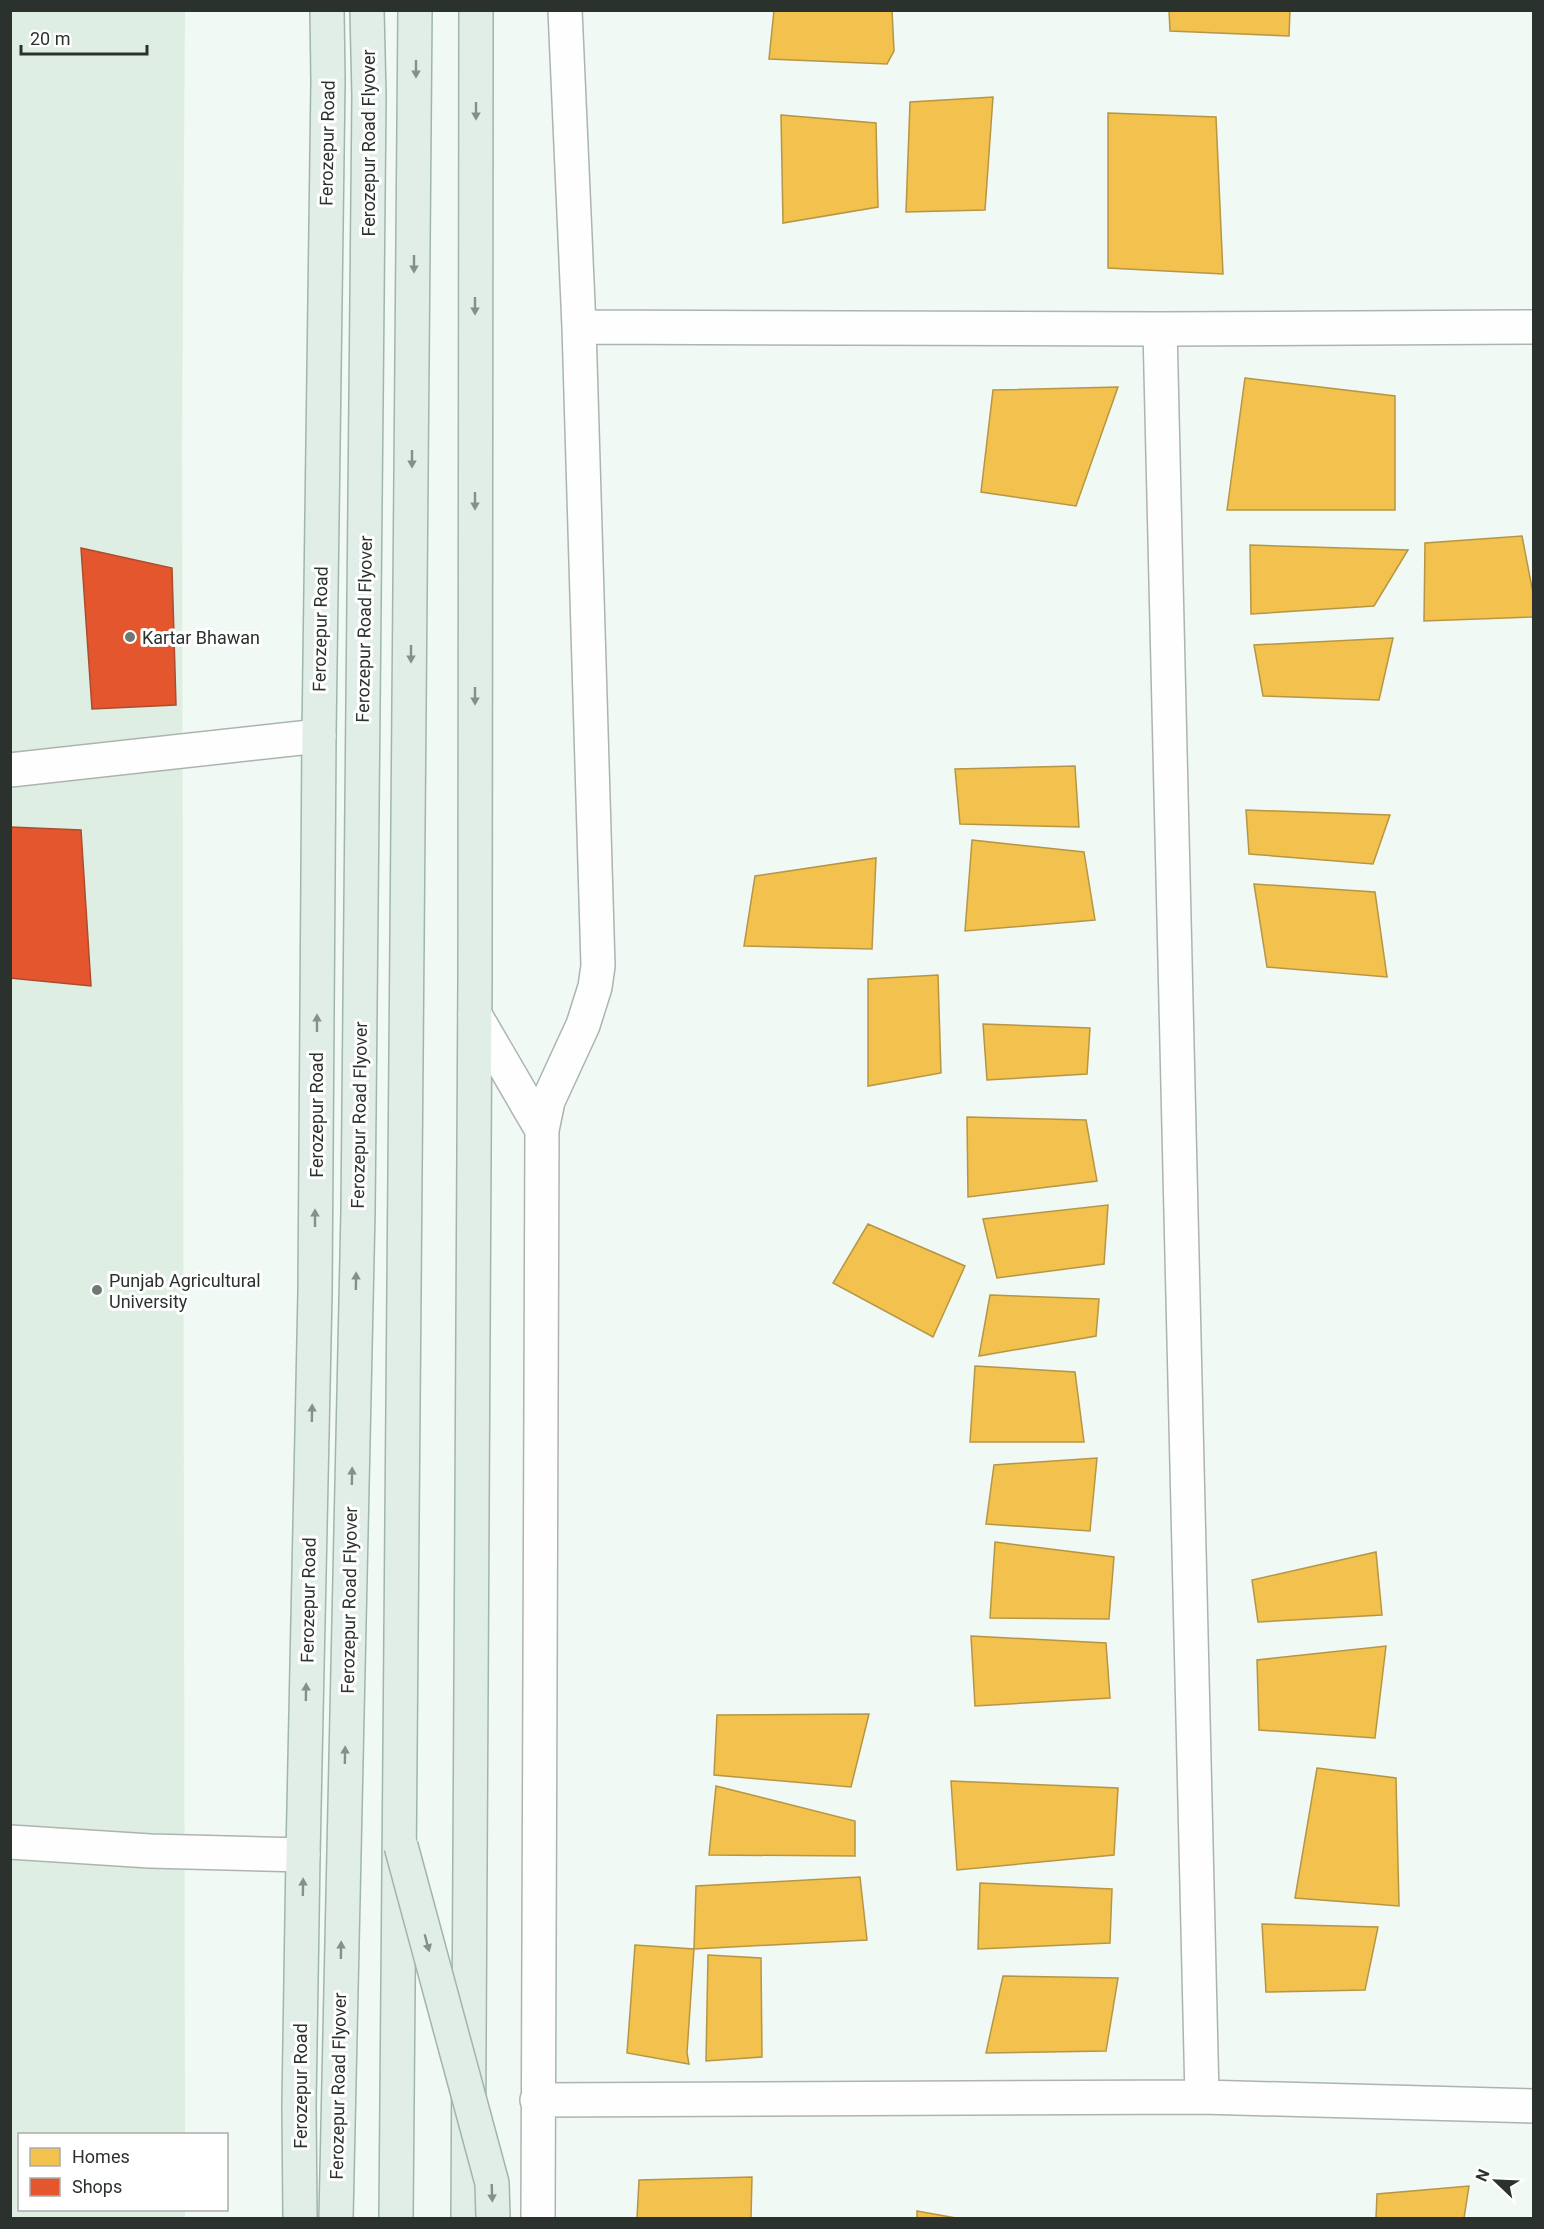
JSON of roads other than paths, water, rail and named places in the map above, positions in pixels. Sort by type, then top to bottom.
[{"type":"main road","name":"Ferozepur Road","points":[[300,2218],[299,2105],[303,1855],[315,1292],[327,10]]},
{"type":"main road","name":"Ferozepur Road Flyover","points":[[336,2218],[358,1223],[369,120],[367,10]]},
{"type":"main road","points":[[396,2218],[415,10]]},
{"type":"main road","points":[[468,2218],[475,1014],[476,10]]},
{"type":"main road","points":[[400,1846],[492,2183],[493,2218]]},
{"type":"main road","points":[[308,2218],[313,2090],[340,2002]]},
{"type":"street","points":[[538,2218],[542,1130],[548,1101],[583,1025],[595,987],[598,966],[579,327],[565,10]]},
{"type":"street","points":[[579,327],[1160,329],[1533,327]]},
{"type":"street","points":[[1160,329],[1202,2097]]},
{"type":"street","points":[[10,770],[319,736]]},
{"type":"street","points":[[475,1014],[542,1130]]},
{"type":"street","points":[[10,1842],[150,1851],[303,1855]]},
{"type":"street","points":[[537,2100],[1202,2097],[1533,2106]]},
{"type":"place","name":"Kartar Bhawan","points":[[130,637]]},
{"type":"place","name":"Punjab Agricultural University","points":[[97,1290]]}]
